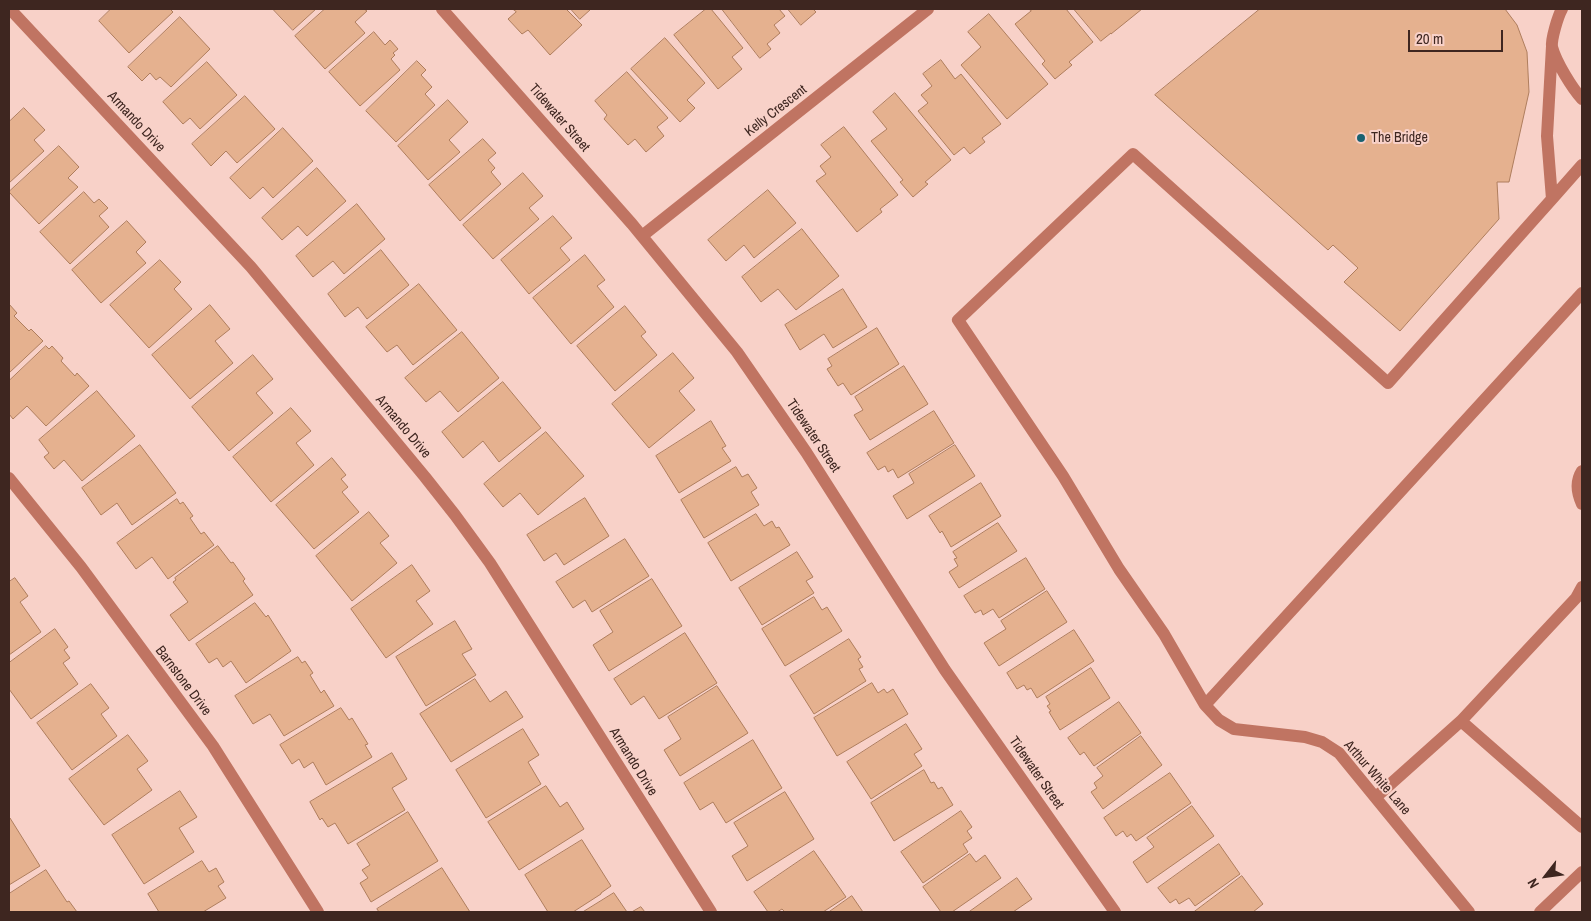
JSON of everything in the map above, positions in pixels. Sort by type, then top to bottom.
[{"type":"street","name":"Armando Drive","points":[[10,9],[250,267],[455,515],[490,563],[711,912]]},
{"type":"street","name":"Tidewater Street","points":[[442,9],[642,236],[742,360],[806,452],[944,670],[1115,912]]},
{"type":"street","name":"Kelly Crescent","points":[[642,236],[928,9]]},
{"type":"street","points":[[1552,199],[1547,136],[1552,46],[1562,9]]},
{"type":"street","points":[[1552,46],[1562,69],[1574,90],[1582,99]]},
{"type":"street","name":"Arthur White Lane","points":[[1469,912],[1340,753],[1322,742],[1305,736],[1234,729],[1219,720],[1204,705],[1164,634],[1120,569],[1063,476],[958,320],[1132,154],[1388,384],[1552,199]]},
{"type":"street","points":[[1552,199],[1582,165]]},
{"type":"street","points":[[1204,705],[1582,293]]},
{"type":"street","points":[[1582,471],[1578,478],[1578,495],[1582,504]]},
{"type":"street","name":"Barnstone Drive","points":[[9,478],[81,567],[213,746],[318,912]]},
{"type":"street","points":[[1376,797],[1461,721],[1576,598],[1582,587]]},
{"type":"street","points":[[1461,721],[1582,827]]},
{"type":"street","points":[[1540,912],[1582,872]]},
{"type":"building","points":[[111,9],[170,9],[173,12],[129,53],[99,21]]},
{"type":"building","points":[[273,9],[316,9],[293,30]]},
{"type":"building","points":[[325,9],[364,9],[367,11],[355,22],[365,33],[325,69],[295,36]]},
{"type":"building","points":[[513,9],[566,9],[582,25],[550,55],[528,30],[522,34],[508,19],[516,12]]},
{"type":"building","points":[[571,9],[591,9],[580,19]]},
{"type":"building","points":[[706,9],[711,9],[743,48],[732,57],[742,69],[718,89],[674,35]]},
{"type":"building","points":[[722,9],[779,9],[785,16],[774,25],[780,33],[767,44],[771,49],[760,58]]},
{"type":"building","points":[[788,9],[813,9],[816,12],[801,25]]},
{"type":"building","points":[[1029,9],[1066,9],[1093,42],[1069,62],[1072,65],[1055,79],[1042,64],[1045,61],[1015,24],[1031,11]]},
{"type":"building","points":[[1074,9],[1142,9],[1101,41]]},
{"type":"building","name":"The Bridge","points":[[1260,9],[1505,9],[1517,25],[1527,52],[1529,92],[1509,182],[1497,182],[1499,219],[1400,331],[1344,282],[1358,268],[1333,245],[1328,250],[1155,95]]},
{"type":"building","points":[[989,14],[1048,84],[1007,119],[961,65],[981,47],[968,32]]},
{"type":"building","points":[[180,17],[210,49],[171,87],[160,77],[156,80],[150,73],[142,81],[128,67]]},
{"type":"building","points":[[374,32],[385,45],[390,40],[398,49],[393,53],[395,55],[391,59],[400,70],[360,106],[329,72]]},
{"type":"building","points":[[665,38],[705,83],[687,100],[695,108],[680,122],[631,69]]},
{"type":"building","points":[[941,60],[955,79],[961,74],[1001,124],[982,138],[985,142],[970,154],[964,147],[954,155],[918,111],[928,103],[921,95],[932,86],[923,74]]},
{"type":"building","points":[[417,61],[426,70],[421,75],[432,87],[425,94],[435,105],[396,142],[366,111]]},
{"type":"building","points":[[207,62],[237,95],[200,129],[190,118],[183,124],[163,102]]},
{"type":"building","points":[[627,72],[668,118],[657,127],[664,136],[646,152],[635,139],[628,145],[604,119],[607,115],[595,101]]},
{"type":"building","points":[[895,93],[951,160],[925,182],[928,184],[913,197],[900,182],[903,180],[871,141],[887,129],[873,112]]},
{"type":"building","points":[[245,96],[275,129],[237,163],[226,151],[211,166],[192,144]]},
{"type":"building","points":[[448,100],[468,122],[449,140],[460,152],[428,180],[398,146]]},
{"type":"building","points":[[24,108],[45,130],[34,140],[44,151],[9,183],[9,122]]},
{"type":"building","points":[[844,127],[898,195],[880,209],[882,212],[857,232],[816,181],[826,174],[820,166],[831,157],[821,145]]},
{"type":"building","points":[[283,128],[313,161],[273,198],[263,187],[250,199],[230,178]]},
{"type":"building","points":[[483,139],[496,153],[488,160],[495,168],[491,172],[501,184],[460,221],[429,185]]},
{"type":"building","points":[[59,146],[79,167],[68,178],[78,187],[39,224],[9,192]]},
{"type":"building","points":[[317,168],[346,201],[307,236],[298,226],[282,240],[262,218]]},
{"type":"building","points":[[523,173],[543,196],[529,208],[539,219],[493,259],[463,225]]},
{"type":"building","points":[[768,190],[796,223],[754,258],[744,245],[726,261],[708,240]]},
{"type":"building","points":[[84,192],[94,203],[99,199],[108,208],[99,216],[109,227],[70,264],[40,232]]},
{"type":"building","points":[[357,204],[385,239],[344,274],[333,261],[313,277],[296,256]]},
{"type":"building","points":[[553,216],[572,238],[560,248],[570,260],[529,294],[501,260]]},
{"type":"building","points":[[127,221],[146,242],[136,252],[146,263],[101,303],[72,270]]},
{"type":"building","points":[[802,229],[839,276],[796,310],[778,289],[761,302],[742,277]]},
{"type":"building","points":[[381,250],[409,285],[367,319],[358,307],[345,317],[328,294]]},
{"type":"building","points":[[585,255],[605,280],[597,286],[614,307],[571,344],[533,298]]},
{"type":"building","points":[[160,260],[181,282],[174,289],[192,309],[149,348],[110,305]]},
{"type":"building","points":[[419,284],[457,330],[413,365],[397,345],[387,352],[366,327]]},
{"type":"building","points":[[843,289],[867,327],[833,348],[824,334],[800,350],[785,325]]},
{"type":"building","points":[[9,304],[17,313],[14,316],[29,331],[31,329],[43,341],[9,373]]},
{"type":"building","points":[[210,305],[230,329],[215,341],[233,363],[190,399],[152,355]]},
{"type":"building","points":[[625,306],[646,332],[641,336],[657,355],[615,391],[577,346]]},
{"type":"building","points":[[877,328],[899,364],[851,395],[843,383],[838,386],[827,369],[832,366],[828,359]]},
{"type":"building","points":[[462,332],[499,378],[458,412],[440,391],[426,402],[405,378]]},
{"type":"building","points":[[46,346],[49,349],[52,346],[63,358],[61,361],[75,376],[77,373],[89,386],[46,426],[27,406],[13,419],[9,414],[9,381]]},
{"type":"building","points":[[673,353],[694,378],[679,391],[695,410],[649,448],[612,404]]},
{"type":"building","points":[[253,355],[273,379],[256,393],[273,413],[229,451],[192,407]]},
{"type":"building","points":[[904,366],[928,404],[870,440],[854,415],[863,410],[855,397]]},
{"type":"building","points":[[503,382],[541,428],[499,462],[483,441],[463,458],[442,432]]},
{"type":"building","points":[[97,391],[135,436],[82,481],[64,460],[54,469],[44,457],[49,453],[39,440]]},
{"type":"building","points":[[291,408],[311,431],[296,443],[314,465],[271,502],[233,457]]},
{"type":"building","points":[[934,411],[954,443],[898,478],[893,469],[888,472],[885,466],[878,470],[867,453]]},
{"type":"building","points":[[711,421],[726,446],[722,448],[731,461],[679,493],[656,456]]},
{"type":"building","points":[[546,432],[584,476],[538,515],[520,493],[503,507],[484,484]]},
{"type":"building","points":[[140,445],[176,493],[132,525],[117,503],[101,515],[82,488]]},
{"type":"building","points":[[955,445],[975,476],[907,519],[893,496],[914,483],[909,474]]},
{"type":"building","points":[[332,458],[346,475],[341,479],[348,487],[342,492],[359,512],[314,549],[276,505]]},
{"type":"building","points":[[736,467],[742,477],[748,474],[757,488],[751,492],[759,505],[704,538],[681,500]]},
{"type":"building","points":[[981,483],[1001,516],[951,547],[942,531],[940,533],[929,516]]},
{"type":"building","points":[[585,498],[609,536],[564,565],[556,553],[544,561],[527,535]]},
{"type":"building","points":[[177,499],[180,504],[183,502],[193,516],[190,518],[201,534],[204,532],[214,545],[168,579],[152,557],[136,569],[117,543]]},
{"type":"building","points":[[369,512],[389,536],[380,543],[397,563],[352,601],[316,556]]},
{"type":"building","points":[[756,514],[764,526],[772,521],[776,528],[779,527],[790,545],[731,581],[708,543]]},
{"type":"building","points":[[998,523],[1017,551],[959,588],[949,572],[958,566],[954,559],[957,558],[953,552]]},
{"type":"building","points":[[625,539],[649,576],[592,612],[585,600],[573,608],[556,582]]},
{"type":"building","points":[[218,546],[231,563],[233,562],[253,595],[189,641],[170,615],[188,602],[173,582],[176,580],[175,578]]},
{"type":"building","points":[[797,552],[813,577],[806,581],[814,593],[762,625],[739,588]]},
{"type":"building","points":[[1026,558],[1045,589],[999,618],[993,609],[983,615],[981,610],[975,613],[964,596]]},
{"type":"building","points":[[412,565],[430,591],[416,601],[433,624],[386,658],[351,609]]},
{"type":"building","points":[[15,578],[28,596],[20,602],[41,632],[9,655],[9,582]]},
{"type":"building","points":[[652,579],[682,626],[609,671],[593,645],[613,632],[600,611]]},
{"type":"building","points":[[1047,591],[1067,622],[999,666],[984,643],[1006,629],[1001,621]]},
{"type":"building","points":[[814,597],[822,610],[827,607],[842,631],[785,666],[762,629]]},
{"type":"building","points":[[255,603],[266,617],[268,615],[291,651],[246,683],[231,661],[223,667],[217,658],[209,663],[196,644]]},
{"type":"building","points":[[455,621],[472,649],[462,654],[476,675],[426,706],[396,657]]},
{"type":"building","points":[[55,629],[68,647],[64,650],[70,658],[63,663],[78,684],[31,719],[9,689],[9,663]]},
{"type":"building","points":[[1074,630],[1094,661],[1037,698],[1031,688],[1027,690],[1024,685],[1017,689],[1007,673]]},
{"type":"building","points":[[685,633],[717,683],[659,719],[644,696],[631,705],[614,679]]},
{"type":"building","points":[[849,639],[861,657],[858,659],[863,667],[859,669],[866,681],[814,714],[790,676]]},
{"type":"building","points":[[298,657],[302,663],[305,661],[313,673],[310,675],[321,693],[324,690],[334,706],[284,736],[270,714],[253,724],[235,696]]},
{"type":"building","points":[[1091,668],[1110,698],[1060,730],[1049,712],[1051,711],[1047,706],[1050,704],[1046,697]]},
{"type":"building","points":[[475,679],[490,702],[506,691],[523,717],[451,762],[420,714]]},
{"type":"building","points":[[872,683],[878,693],[884,689],[887,693],[893,689],[908,714],[837,756],[814,718]]},
{"type":"building","points":[[91,684],[109,708],[101,714],[117,736],[72,770],[37,723]]},
{"type":"building","points":[[717,686],[748,733],[680,776],[664,750],[681,739],[668,717]]},
{"type":"building","points":[[1119,702],[1141,733],[1094,766],[1084,752],[1080,755],[1068,738]]},
{"type":"building","points":[[341,708],[349,720],[352,718],[368,744],[365,745],[372,757],[326,785],[313,762],[304,768],[299,759],[292,764],[280,745]]},
{"type":"building","points":[[906,724],[922,749],[914,754],[922,766],[871,799],[847,762]]},
{"type":"building","points":[[523,729],[539,755],[528,762],[541,784],[486,818],[456,770]]},
{"type":"building","points":[[128,735],[148,761],[137,769],[152,790],[104,825],[69,779]]},
{"type":"building","points":[[1141,736],[1162,765],[1103,809],[1091,792],[1097,788],[1094,783],[1103,776],[1097,768]]},
{"type":"building","points":[[753,740],[782,788],[726,823],[713,802],[700,810],[684,783]]},
{"type":"building","points":[[392,753],[407,779],[392,788],[405,810],[348,844],[335,823],[328,827],[322,818],[320,820],[310,802]]},
{"type":"building","points":[[924,770],[931,783],[934,782],[938,789],[942,787],[953,805],[894,841],[871,803]]},
{"type":"building","points":[[1170,773],[1191,803],[1136,841],[1131,834],[1127,837],[1123,831],[1116,836],[1104,818]]},
{"type":"building","points":[[546,786],[560,807],[567,802],[584,829],[519,870],[488,822]]},
{"type":"building","points":[[180,791],[197,817],[179,828],[194,852],[144,884],[112,835]]},
{"type":"building","points":[[785,792],[814,839],[747,881],[732,856],[748,846],[734,823]]},
{"type":"building","points":[[1192,806],[1214,836],[1147,883],[1133,862],[1154,847],[1147,838]]},
{"type":"building","points":[[961,811],[972,827],[967,831],[972,838],[963,844],[968,852],[923,883],[901,852]]},
{"type":"building","points":[[408,812],[438,861],[371,902],[360,883],[368,878],[362,870],[370,865],[357,844]]},
{"type":"building","points":[[9,818],[40,866],[9,885]]},
{"type":"building","points":[[582,840],[611,886],[573,912],[548,912],[525,875]]},
{"type":"building","points":[[1219,844],[1240,874],[1195,906],[1189,898],[1179,904],[1176,899],[1170,903],[1158,888]]},
{"type":"building","points":[[814,851],[846,897],[823,912],[785,912],[782,909],[777,912],[768,912],[754,892]]},
{"type":"building","points":[[970,854],[976,862],[985,855],[1001,878],[952,912],[941,912],[923,887]]},
{"type":"building","points":[[202,861],[209,872],[216,868],[224,882],[218,886],[226,898],[203,912],[159,912],[148,894]]},
{"type":"building","points":[[442,868],[470,912],[379,912],[377,909]]},
{"type":"building","points":[[46,870],[67,902],[69,901],[77,912],[9,912],[9,894]]},
{"type":"building","points":[[1242,876],[1263,904],[1253,912],[1194,912]]},
{"type":"building","points":[[1017,878],[1032,899],[1013,912],[969,912]]},
{"type":"building","points":[[614,893],[627,912],[583,912]]},
{"type":"building","points":[[852,896],[863,912],[829,912]]},
{"type":"building","points":[[641,907],[645,912],[632,912]]},
{"type":"place","name":"The Bridge","points":[[1361,138]]}]
